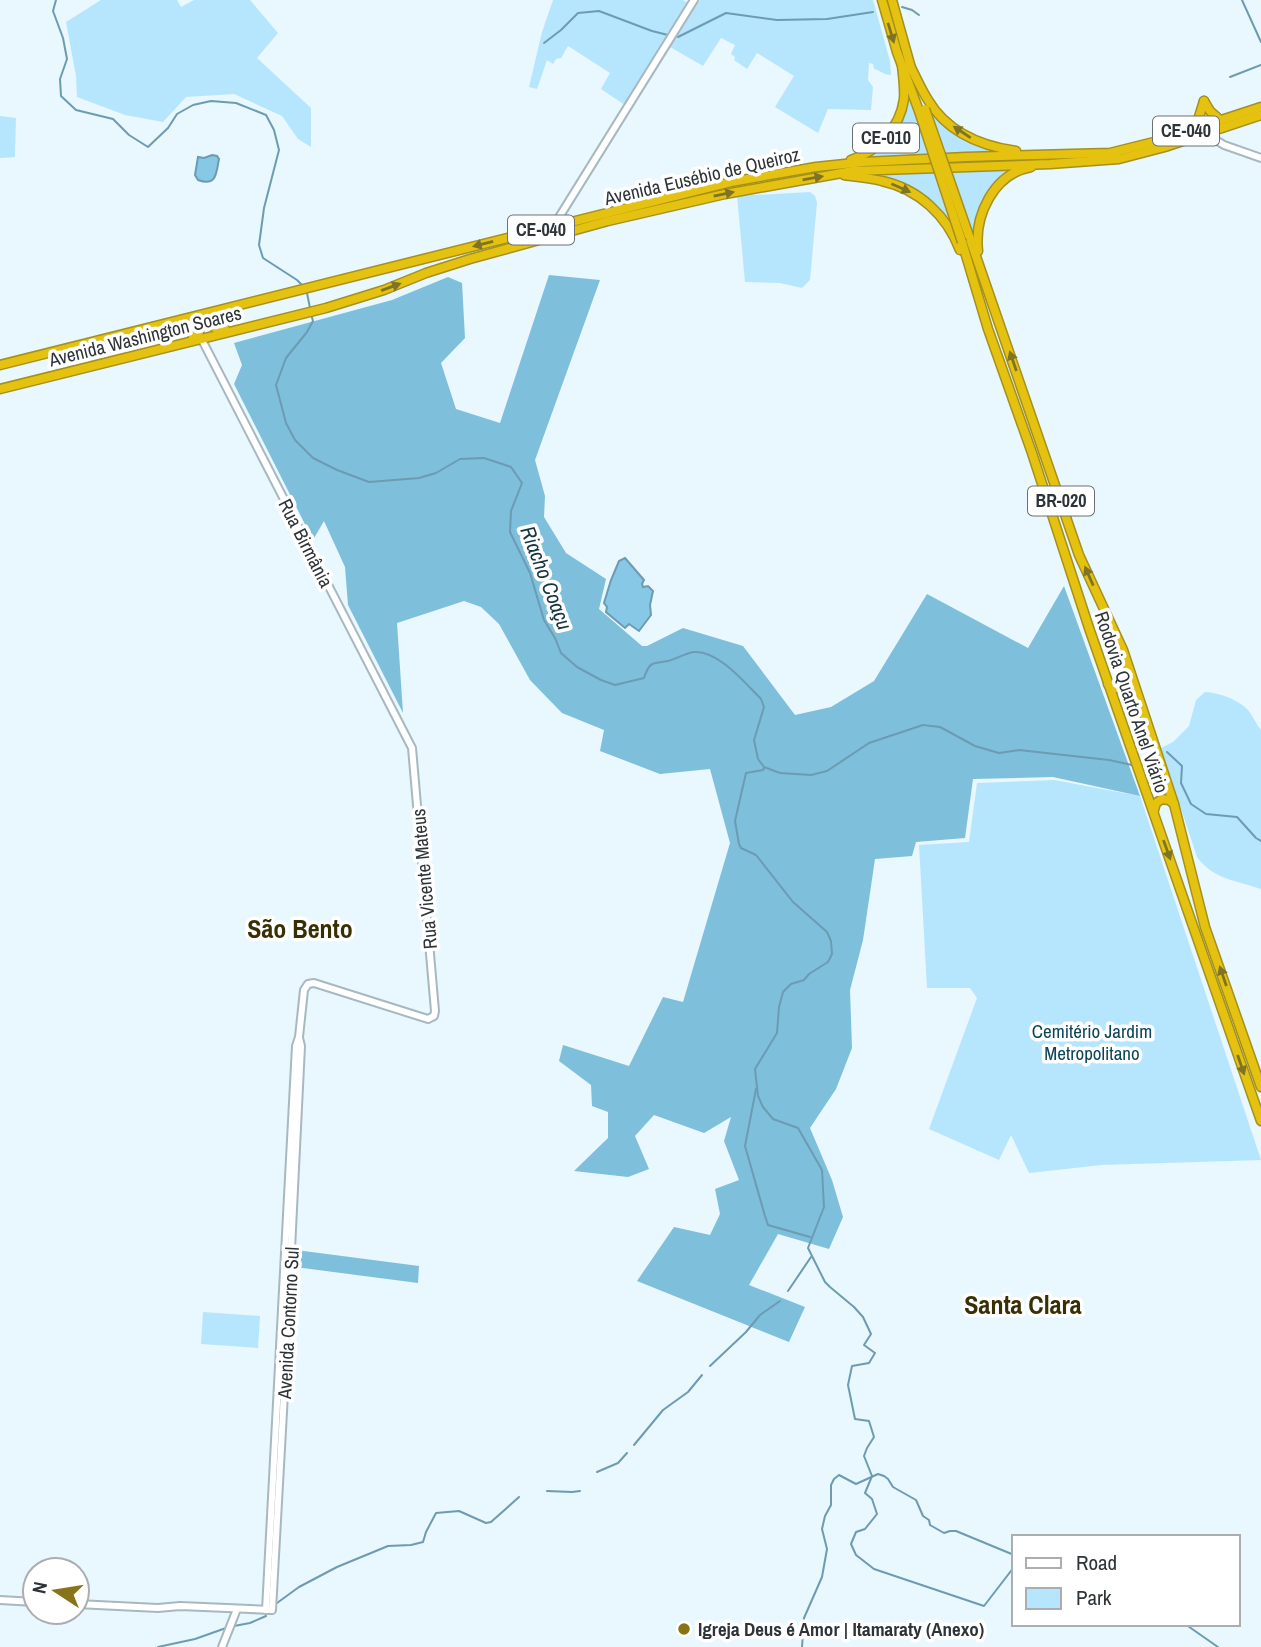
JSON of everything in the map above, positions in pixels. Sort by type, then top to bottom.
[{"type":"highway","name":"CE-010","points":[[882,0],[906,65]]},
{"type":"highway","name":"CE-010","points":[[816,167],[844,162],[875,149],[884,141],[897,120],[904,99],[906,65],[892,0]]},
{"type":"highway","name":"BR-020","points":[[906,65],[966,239],[977,292]]},
{"type":"highway","points":[[906,65],[934,109],[967,137],[995,148],[1050,159]]},
{"type":"highway","points":[[1194,128],[1204,101],[1220,120]]},
{"type":"highway","name":"Avenida Eusébio de Queiroz","points":[[298,315],[384,290],[470,258],[725,194],[853,171],[1050,159],[1123,150],[1261,107]]},
{"type":"highway","name":"Avenida Eusébio de Queiroz","points":[[295,292],[731,182],[816,167],[957,157],[1119,159],[1261,115]]},
{"type":"highway","name":"BR-020","points":[[981,268],[977,233],[981,212],[990,195],[1012,175],[1050,159]]},
{"type":"highway","points":[[835,174],[891,183],[930,205],[955,237],[977,292]]},
{"type":"highway","name":"BR-020","points":[[966,239],[981,268]]},
{"type":"highway","name":"Rodovia Quarto Anel Viário","points":[[981,268],[1079,555],[1123,650],[1174,804],[1201,912],[1261,1087]]},
{"type":"highway","name":"Avenida Washington Soares","points":[[0,365],[295,292]]},
{"type":"highway","name":"Rodovia Quarto Anel Viário","points":[[977,292],[1108,684],[1261,1121]]},
{"type":"highway","points":[[229,308],[214,317],[211,325],[218,330],[234,330]]},
{"type":"highway","name":"Avenida Washington Soares","points":[[0,389],[298,315]]},
{"type":"highway","points":[[175,322],[195,323],[200,328],[198,334],[181,343]]},
{"type":"highway","points":[[1038,474],[1050,468]]},
{"type":"highway","points":[[1108,684],[1115,689],[1123,688],[1129,683],[1130,674]]},
{"type":"highway","points":[[1153,811],[1156,803],[1162,799],[1174,804]]},
{"type":"street","points":[[553,227],[696,0]]},
{"type":"street","points":[[1206,134],[1224,145],[1261,158]]},
{"type":"street","points":[[567,223],[565,215],[578,190]]},
{"type":"street","name":"Rua Birmânia","points":[[201,338],[412,748]]},
{"type":"street","name":"Rua Vicente Mateus","points":[[412,748],[435,1011]]},
{"type":"street","name":"Avenida Contorno Sul","points":[[237,1609],[269,1610],[296,1046],[305,986],[311,983],[424,1018],[433,1018],[435,1011]]},
{"type":"street","points":[[0,1600],[21,1601]]},
{"type":"street","points":[[91,1605],[158,1608],[180,1605],[237,1609],[222,1647]]},
{"type":"green space","points":[[101,0],[177,0],[181,7],[194,0],[250,0],[278,33],[257,58],[311,108],[311,147],[298,139],[282,116],[234,94],[186,97],[163,122],[125,115],[77,97],[66,22]]},
{"type":"green space","points":[[553,0],[683,0],[689,4],[625,105],[601,89],[610,73],[568,46],[561,58],[556,59],[553,64],[547,60],[537,89],[529,87]]},
{"type":"green space","points":[[700,0],[873,0],[890,61],[891,75],[874,69],[873,64],[869,63],[868,80],[873,87],[871,110],[828,109],[818,133],[775,107],[794,76],[757,53],[747,69],[734,60],[735,57],[731,54],[735,45],[721,38],[703,66],[670,47]]},
{"type":"green space","points":[[907,91],[928,155],[863,159],[891,136]]},
{"type":"green space","points":[[930,109],[959,135],[993,153],[946,153]]},
{"type":"green space","points":[[0,116],[16,118],[15,157],[0,158]]},
{"type":"green space","points":[[1016,170],[999,184],[982,204],[973,234],[952,172]]},
{"type":"green space","points":[[934,172],[953,226],[919,193],[897,182],[872,176]]},
{"type":"green space","points":[[810,192],[817,203],[810,280],[802,288],[780,283],[745,282],[737,196]]},
{"type":"green space","points":[[1205,692],[1222,695],[1239,703],[1248,710],[1261,730],[1261,889],[1218,875],[1197,857],[1161,748],[1173,742],[1189,726],[1196,700]]},
{"type":"green space","name":"Cemitério Jardim Metropolitano","points":[[1054,780],[1140,796],[1261,1160],[1102,1165],[1029,1173],[1011,1135],[999,1160],[929,1129],[977,998],[970,988],[927,988],[919,845],[969,842],[977,783]]},
{"type":"green space","points":[[203,1312],[260,1316],[258,1348],[201,1344]]},
{"type":"shaded area","points":[[212,155],[219,159],[216,174],[209,182],[198,180],[195,175],[198,157]]},
{"type":"shaded area","points":[[549,275],[600,280],[535,460],[545,496],[544,517],[566,553],[606,579],[599,609],[642,646],[683,628],[743,646],[795,715],[831,707],[874,681],[927,594],[1028,648],[1064,586],[1140,796],[1053,777],[973,779],[965,838],[916,842],[912,856],[875,859],[863,940],[850,990],[852,1048],[836,1089],[810,1128],[832,1180],[843,1217],[829,1249],[778,1234],[749,1285],[805,1307],[789,1342],[637,1281],[674,1227],[710,1235],[720,1214],[715,1189],[739,1180],[724,1141],[731,1117],[704,1133],[654,1115],[635,1136],[649,1169],[628,1177],[574,1171],[608,1138],[608,1112],[592,1106],[591,1085],[559,1061],[563,1045],[629,1066],[663,997],[683,1002],[730,843],[710,769],[660,774],[600,751],[604,730],[562,713],[530,680],[499,624],[481,607],[464,601],[397,623],[403,713],[348,605],[345,567],[324,521],[313,540],[234,384],[242,365],[234,343],[392,300],[448,277],[462,283],[465,338],[441,363],[456,409],[500,423]]},
{"type":"shaded area","points":[[625,558],[644,580],[643,587],[648,586],[653,591],[651,615],[639,631],[629,624],[625,628],[606,612],[604,603],[619,561]]},
{"type":"shaded area","points":[[296,1250],[419,1266],[418,1283],[295,1267]]},
{"type":"waterway","name":"Riacho Coaçu","points":[[56,0],[53,11],[67,59],[60,79],[61,96],[76,110],[113,119],[129,135],[148,147],[168,128],[177,114],[193,105],[211,101],[236,103],[266,115],[274,130],[279,150],[264,208],[259,245],[263,258],[302,285]]},
{"type":"waterway","points":[[1242,0],[1261,42]]},
{"type":"waterway","points":[[902,7],[919,15]]},
{"type":"waterway","points":[[544,43],[578,13],[599,11],[668,35]]},
{"type":"waterway","points":[[678,37],[726,13],[777,20],[827,19],[873,12]]},
{"type":"waterway","points":[[1230,77],[1261,65]]},
{"type":"waterway","name":"Riacho Coaçu","points":[[307,293],[310,308]]},
{"type":"waterway","name":"Riacho Coaçu","points":[[311,314],[313,321],[286,358],[276,385],[286,423],[295,440],[313,458],[369,482],[419,478],[436,473],[460,459],[484,458],[511,467],[522,483],[511,511],[510,532],[530,573],[544,620],[561,653],[577,667],[615,685],[644,678],[648,668],[655,663],[694,652],[712,656],[730,669],[761,699],[764,707],[754,740],[758,759],[764,767],[780,773],[811,775],[827,771],[869,743],[923,725],[940,727],[975,746],[999,753],[1019,750],[1132,765]]},
{"type":"waterway","name":"Riacho Coaçu","points":[[1167,752],[1182,766],[1181,783],[1191,804],[1206,814],[1237,817],[1261,841]]},
{"type":"waterway","points":[[764,768],[746,773],[735,821],[739,844],[741,848],[756,855],[793,902],[827,932],[831,941],[832,954],[828,962],[804,980],[791,984],[783,992],[777,1033],[755,1069],[758,1096],[763,1107],[773,1119],[798,1128],[822,1170],[824,1207],[808,1248],[825,1282],[863,1317],[871,1334],[864,1345],[875,1353],[869,1363],[852,1366],[848,1385],[855,1419],[869,1421],[874,1437],[864,1456],[872,1476],[865,1493],[872,1499],[877,1514],[865,1529],[856,1532],[851,1544],[856,1555],[874,1569],[984,1606],[1012,1570]]},
{"type":"waterway","points":[[756,1089],[745,1146],[768,1225],[810,1237]]},
{"type":"waterway","points":[[788,1291],[811,1257]]},
{"type":"waterway","points":[[710,1366],[760,1315],[780,1301]]},
{"type":"waterway","points":[[634,1445],[663,1410],[688,1392],[702,1375]]},
{"type":"waterway","points":[[597,1472],[618,1463],[627,1453]]},
{"type":"waterway","points":[[802,1647],[804,1618],[822,1577],[827,1549],[822,1529],[831,1505],[831,1485],[839,1475],[856,1484],[878,1474],[884,1476],[893,1487],[916,1500],[930,1525],[944,1533],[956,1531],[1012,1554]]},
{"type":"waterway","points":[[547,1491],[580,1491]]},
{"type":"waterway","points":[[277,1603],[299,1587],[337,1567],[388,1546],[423,1542],[436,1513],[459,1511],[486,1523],[491,1522],[519,1497]]},
{"type":"waterway","points":[[234,1626],[266,1616]]},
{"type":"waterway","points":[[1188,1626],[1218,1647]]},
{"type":"waterway","points":[[158,1647],[195,1639],[226,1628]]},
{"type":"place","name":"Igreja Deus é Amor | Itamaraty (Anexo)","points":[[684,1629]]},
{"type":"district","name":"São Bento","points":[[300,929]]},
{"type":"district","name":"Santa Clara","points":[[1023,1305]]}]
